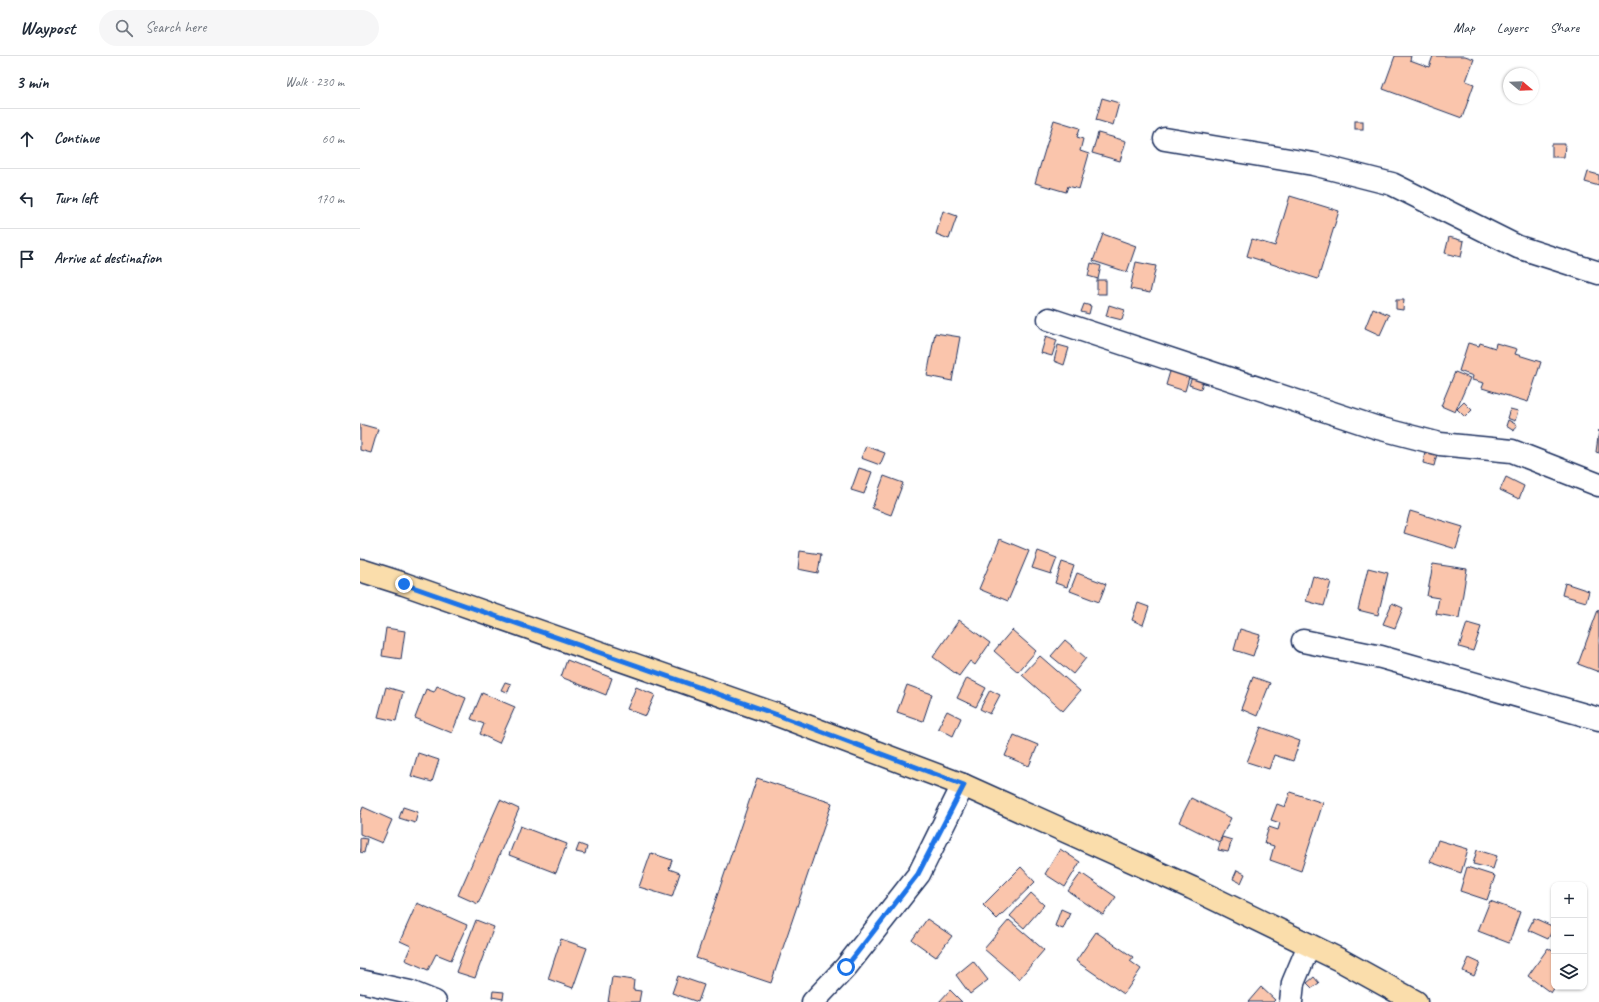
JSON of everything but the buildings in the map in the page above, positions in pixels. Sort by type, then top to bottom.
[{"type":"main road","points":[[360,570],[775,714],[964,785],[1192,888],[1309,945],[1416,1002]]},
{"type":"street","points":[[1166,139],[1313,164],[1392,184],[1518,247],[1599,273]]},
{"type":"street","points":[[1049,319],[1378,428],[1440,444],[1512,451],[1599,485]]},
{"type":"street","points":[[1303,641],[1381,657],[1599,719]]},
{"type":"street","points":[[813,1002],[846,967],[918,874],[964,785]]},
{"type":"street","points":[[1290,1002],[1292,983],[1309,945]]},
{"type":"street","points":[[360,981],[410,992],[435,1002]]},
{"type":"route","points":[[404,584],[775,714],[964,785],[918,874],[846,967]]}]
